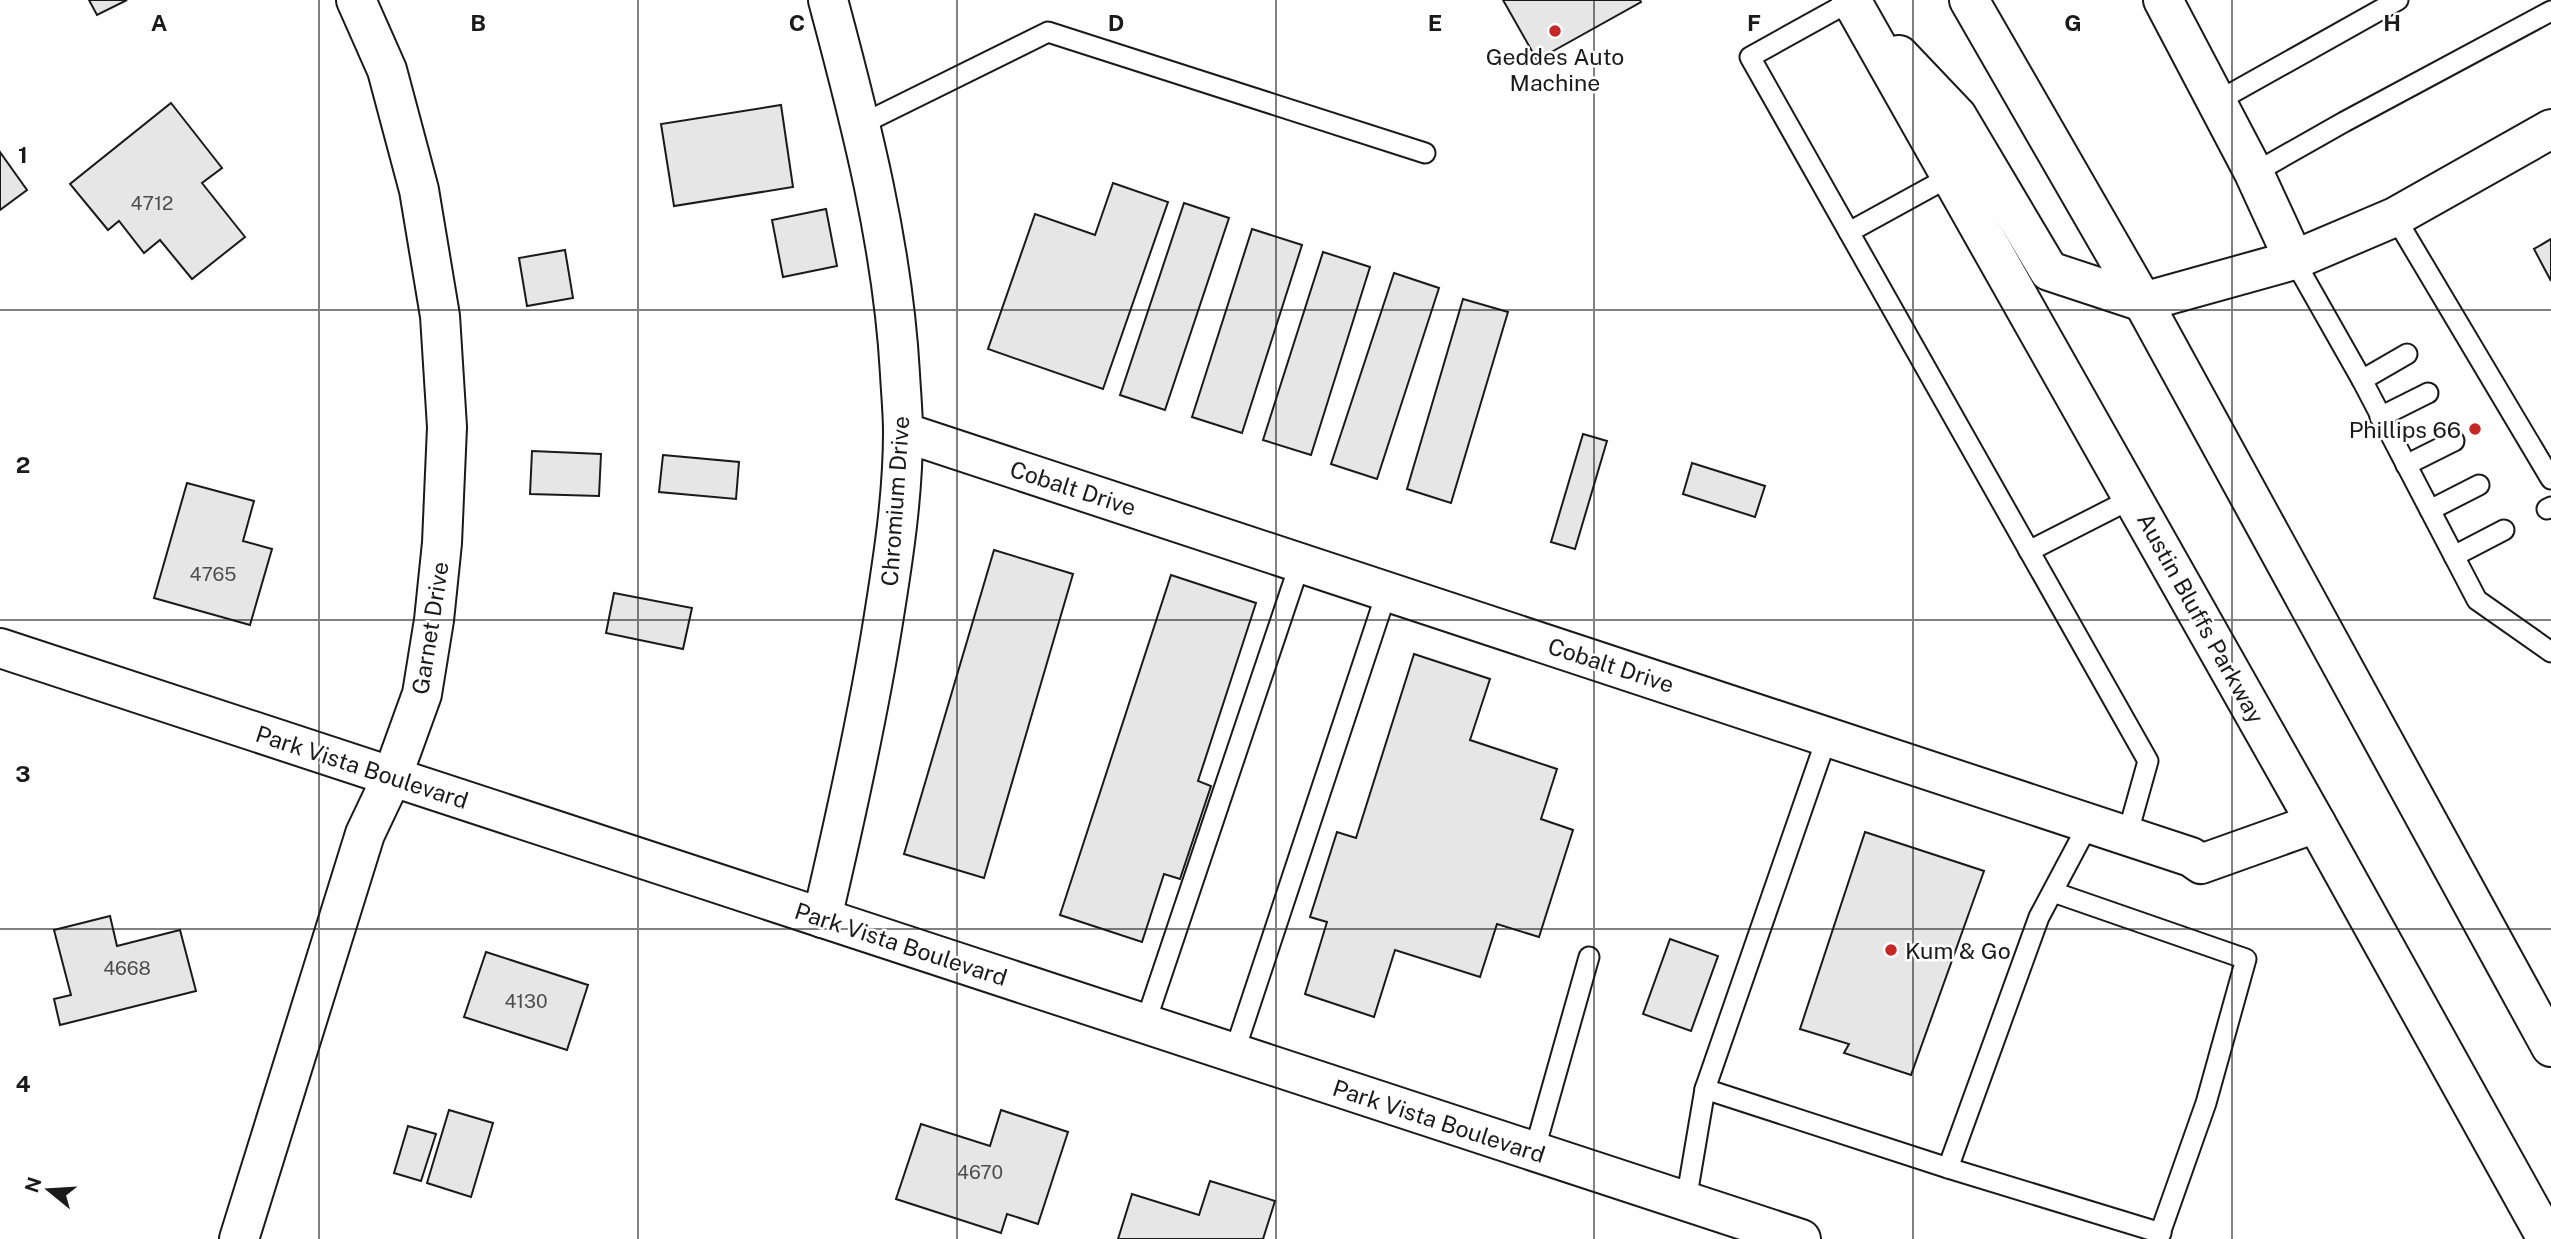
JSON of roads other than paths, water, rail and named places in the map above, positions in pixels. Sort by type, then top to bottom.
[{"type":"street","name":"Garnet Drive","points":[[239,1239],[365,834],[392,776],[422,694],[435,620],[442,543],[447,427],[440,316],[419,190],[387,70],[356,0]]},
{"type":"street","name":"Chromium Drive","points":[[822,918],[852,793],[876,667],[898,515],[903,432],[893,294],[878,203],[828,0]]},
{"type":"street","points":[[1969,0],[2143,302],[2551,1047]]},
{"type":"street","points":[[2163,0],[2254,173],[2294,260]]},
{"type":"street","points":[[1854,5],[1956,116],[2049,271],[2143,302],[2294,260],[2395,217],[2551,130]]},
{"type":"street","name":"Austin Bluffs Parkway","points":[[1854,5],[2316,823],[2530,1222],[2547,1239]]},
{"type":"street","name":"Cobalt Drive","points":[[903,432],[2089,823],[2191,857],[2202,864],[2316,823]]},
{"type":"street","name":"Park Vista Boulevard","points":[[0,648],[1801,1239]]},
{"type":"lane","points":[[2216,102],[2398,0]]},
{"type":"lane","points":[[1854,5],[1750,57],[2148,761],[2127,836]]},
{"type":"lane","points":[[2254,173],[2344,121],[2551,11]]},
{"type":"lane","points":[[860,124],[1048,32],[1425,153]]},
{"type":"lane","points":[[1849,232],[1951,176]]},
{"type":"lane","points":[[2395,217],[2454,328],[2529,459],[2551,479]]},
{"type":"lane","points":[[2294,260],[2362,380],[2477,600],[2551,652]]},
{"type":"lane","points":[[2362,380],[2407,354]]},
{"type":"lane","points":[[2380,417],[2428,393]]},
{"type":"lane","points":[[2406,465],[2454,441]]},
{"type":"lane","points":[[2430,510],[2479,485]]},
{"type":"lane","points":[[2029,551],[2133,498]]},
{"type":"lane","points":[[2454,556],[2504,530]]},
{"type":"lane","points":[[1145,1024],[1300,563]]},
{"type":"lane","points":[[1234,1053],[1387,592]]},
{"type":"lane","points":[[1686,1201],[1705,1089],[1827,737]]},
{"type":"lane","points":[[1948,1168],[2039,917],[2089,823]]},
{"type":"lane","points":[[1705,1089],[2160,1236],[2206,1103],[2246,960],[2053,892]]},
{"type":"lane","points":[[1534,1152],[1590,957]]},
{"type":"place","name":"Geddes Auto Machine","points":[[1555,31]]},
{"type":"place","name":"Phillips 66","points":[[2475,429]]},
{"type":"place","name":"Kum & Go","points":[[1891,950]]}]
